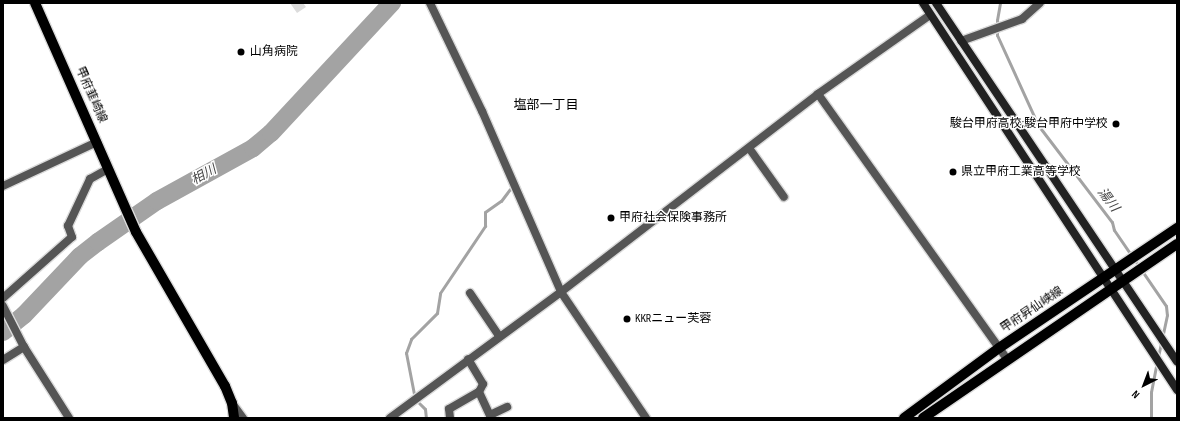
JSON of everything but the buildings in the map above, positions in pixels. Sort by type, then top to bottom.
[{"type":"main road","name":"甲府韮崎線","points":[[35,3],[136,232],[232,403]]},
{"type":"main road","name":"甲府昇仙峡線","points":[[904,418],[999,348],[1177,228]]},
{"type":"main road","points":[[923,418],[1007,358],[1177,244]]},
{"type":"main road","points":[[232,403],[234,418]]},
{"type":"street","points":[[430,3],[482,111],[561,292],[646,418]]},
{"type":"street","points":[[923,3],[1152,349],[1177,390]]},
{"type":"street","points":[[936,3],[1122,282],[1176,360]]},
{"type":"street","points":[[961,42],[1022,19],[1040,3]]},
{"type":"street","points":[[390,418],[499,336],[561,292],[818,94],[930,15]]},
{"type":"street","points":[[818,94],[1007,358]]},
{"type":"street","points":[[3,186],[97,142]]},
{"type":"street","points":[[749,148],[784,197]]},
{"type":"street","points":[[3,298],[72,237],[68,226],[90,179],[108,169]]},
{"type":"street","points":[[470,293],[499,336]]},
{"type":"street","points":[[3,306],[23,345],[69,418]]},
{"type":"street","points":[[3,360],[23,345]]},
{"type":"street","points":[[450,418],[449,409],[479,392],[483,384],[468,359]]},
{"type":"street","points":[[479,392],[490,417],[507,407]]},
{"type":"street","points":[[232,403],[243,418]]},
{"type":"shaded area","points":[[290,3],[303,3],[306,7],[297,13]]},
{"type":"waterway","name":"相川","points":[[3,332],[24,315],[80,256],[98,242],[157,201],[253,148],[271,133],[392,3]]},
{"type":"waterway","name":"湯川","points":[[1000,3],[997,20],[997,35],[1038,125],[1112,222],[1114,230],[1166,306],[1167,315],[1158,357]]},
{"type":"waterway","points":[[414,394],[406,353],[411,339],[437,313],[440,293],[485,226],[485,212],[501,201],[510,189]]},
{"type":"waterway","name":"湯川","points":[[1151,418],[1151,392],[1157,362]]},
{"type":"waterway","points":[[419,403],[425,409],[426,418]]},
{"type":"place","name":"山角病院","points":[[241,52]]},
{"type":"place","name":"駿台甲府高校;駿台甲府中学校","points":[[1116,124]]},
{"type":"place","name":"県立甲府工業高等学校","points":[[953,172]]},
{"type":"place","name":"甲府社会保険事務所","points":[[611,218]]},
{"type":"place","name":"KKRニュー芙蓉","points":[[627,319]]},
{"type":"district","name":"塩部一丁目","points":[[546,105]]}]
